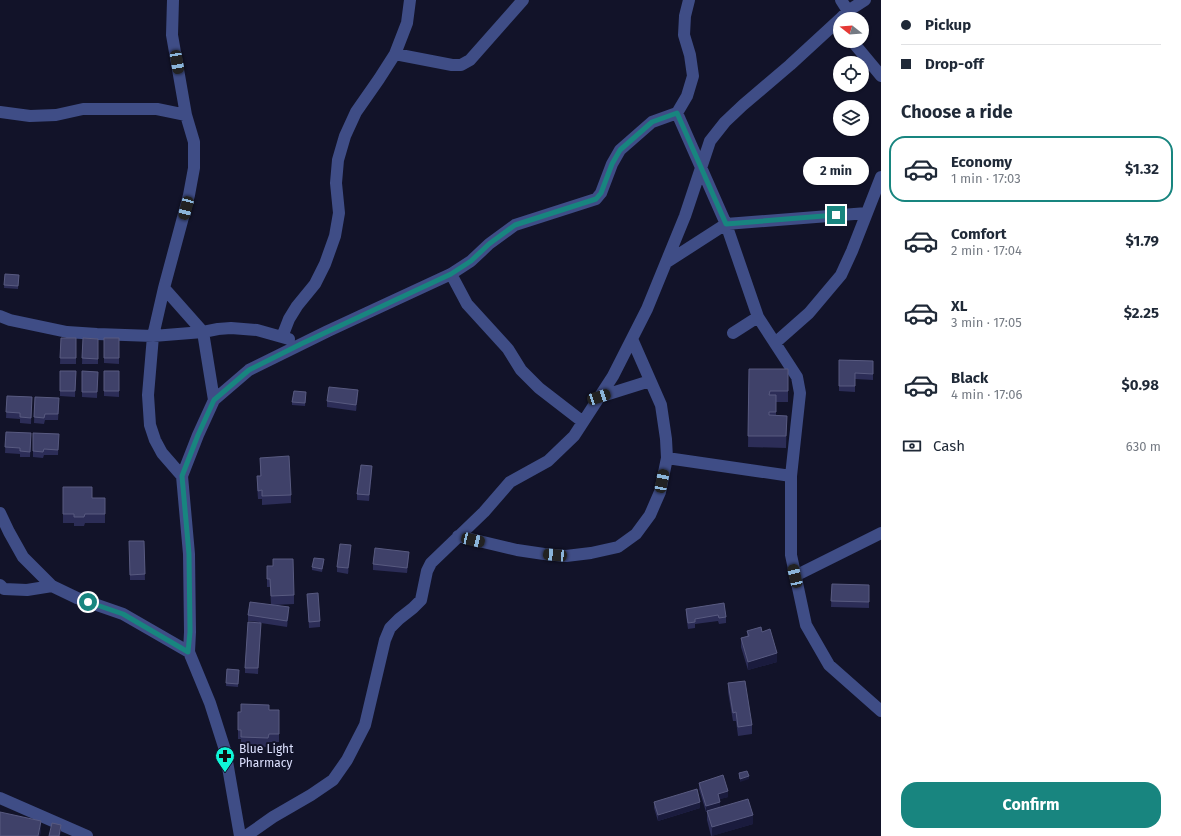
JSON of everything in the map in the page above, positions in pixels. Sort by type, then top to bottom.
[{"type":"street","points":[[173,0],[172,35],[186,115],[194,142],[194,168],[189,195],[164,288],[154,336],[148,395],[150,425],[155,440],[162,453],[182,476]]},
{"type":"street","points":[[282,337],[289,319],[297,306],[315,284],[336,236],[339,213],[336,183],[338,160],[345,136],[356,112],[380,79],[394,54],[407,23],[410,0]]},
{"type":"street","points":[[394,54],[452,65],[461,65],[470,60],[523,0]]},
{"type":"street","points":[[240,836],[225,750],[210,703],[188,652],[190,632],[189,554],[182,476],[214,400],[249,370],[451,274],[471,261],[489,244],[515,225],[596,199],[601,193],[612,164],[620,150],[652,122],[677,113],[687,96],[693,76],[690,55],[684,35],[685,16],[689,0]]},
{"type":"street","points":[[841,0],[841,12]]},
{"type":"street","points":[[851,12],[865,0]]},
{"type":"street","points":[[246,836],[273,817],[311,796],[333,780],[348,760],[365,725],[380,659],[390,628],[399,618],[421,600],[427,571],[431,563],[484,512],[510,482],[548,460],[574,436],[613,376],[648,309],[685,216],[710,142],[725,122],[743,105],[833,27]]},
{"type":"street","points":[[858,48],[881,76]]},
{"type":"street","points":[[0,112],[30,116],[56,115],[83,109],[157,109],[186,115]]},
{"type":"street","points":[[677,113],[726,224],[758,317],[797,377],[800,393],[791,476],[791,555],[806,625],[829,665],[881,711]]},
{"type":"street","points":[[775,343],[809,313],[841,275],[881,178]]},
{"type":"street","points":[[667,262],[726,224],[867,213]]},
{"type":"street","points":[[451,274],[467,304],[508,349],[521,370],[539,388],[584,422]]},
{"type":"street","points":[[164,288],[203,332],[214,400]]},
{"type":"street","points":[[0,316],[10,320],[67,332],[97,334],[154,336],[231,328],[257,330],[301,344]]},
{"type":"street","points":[[733,334],[758,317]]},
{"type":"street","points":[[458,536],[517,550],[566,556],[591,553],[618,547],[636,534],[650,515],[660,492],[667,458],[661,405],[632,339]]},
{"type":"street","points":[[599,397],[650,382]]},
{"type":"street","points":[[667,458],[791,476]]},
{"type":"street","points":[[0,513],[24,557],[52,586],[77,598],[123,614],[188,652]]},
{"type":"street","points":[[795,576],[881,533]]},
{"type":"street","points":[[0,585],[4,589],[27,590],[52,586]]},
{"type":"street","points":[[0,798],[87,836]]},
{"type":"building","points":[[5,274],[19,275],[18,286],[4,285]]},
{"type":"building","points":[[61,338],[76,338],[76,358],[60,358]]},
{"type":"building","points":[[83,338],[98,339],[98,359],[82,358]]},
{"type":"building","points":[[104,338],[119,338],[119,358],[104,358]]},
{"type":"building","points":[[839,360],[873,361],[873,374],[855,373],[855,386],[839,386]]},
{"type":"building","points":[[749,369],[788,369],[788,391],[770,391],[769,395],[776,395],[776,412],[769,412],[769,415],[787,416],[786,436],[748,436]]},
{"type":"building","points":[[60,371],[76,371],[75,391],[60,391]]},
{"type":"building","points":[[82,371],[98,372],[97,392],[82,392]]},
{"type":"building","points":[[104,371],[119,371],[119,391],[104,391]]},
{"type":"building","points":[[329,387],[358,390],[356,405],[327,401]]},
{"type":"building","points":[[294,391],[306,392],[305,403],[292,402]]},
{"type":"building","points":[[7,396],[32,397],[31,418],[20,417],[20,413],[6,412]]},
{"type":"building","points":[[35,397],[59,398],[58,414],[45,414],[44,418],[34,417]]},
{"type":"building","points":[[6,432],[31,433],[30,452],[20,451],[20,448],[5,447]]},
{"type":"building","points":[[33,433],[59,434],[58,450],[44,449],[43,452],[33,451]]},
{"type":"building","points":[[289,456],[291,495],[262,496],[262,490],[258,491],[257,476],[261,476],[260,458]]},
{"type":"building","points":[[361,465],[372,466],[369,495],[357,494]]},
{"type":"building","points":[[63,487],[92,487],[92,498],[105,498],[105,514],[85,514],[84,517],[74,517],[74,514],[63,514]]},
{"type":"building","points":[[129,541],[144,541],[145,574],[130,575]]},
{"type":"building","points":[[340,544],[351,545],[348,568],[337,567]]},
{"type":"building","points":[[375,548],[409,552],[407,568],[373,564]]},
{"type":"building","points":[[314,558],[324,559],[322,569],[312,567]]},
{"type":"building","points":[[273,559],[293,559],[294,595],[271,596],[270,579],[267,579],[267,566],[273,566]]},
{"type":"building","points":[[832,584],[869,585],[869,602],[831,601]]},
{"type":"building","points":[[318,593],[320,621],[309,622],[307,594]]},
{"type":"building","points":[[250,602],[289,607],[287,621],[248,615]]},
{"type":"building","points":[[724,603],[726,617],[719,618],[718,615],[695,619],[695,622],[688,623],[686,609]]},
{"type":"building","points":[[248,622],[261,623],[258,668],[245,668]]},
{"type":"building","points":[[761,627],[762,632],[770,629],[777,653],[748,662],[741,638],[749,636],[747,631]]},
{"type":"building","points":[[227,669],[239,670],[238,684],[226,683]]},
{"type":"building","points":[[745,681],[752,725],[738,727],[736,712],[733,713],[728,683]]},
{"type":"building","points":[[241,704],[269,705],[269,710],[279,710],[279,734],[269,734],[268,738],[241,737],[241,730],[238,730],[238,712],[241,712]]},
{"type":"building","points":[[747,771],[749,776],[740,779],[739,773]]},
{"type":"building","points":[[723,775],[728,791],[718,794],[720,802],[706,806],[699,783]]},
{"type":"building","points":[[697,789],[700,802],[658,815],[654,802]]},
{"type":"building","points":[[748,799],[753,815],[712,827],[707,811]]},
{"type":"building","points":[[0,812],[41,821],[38,836],[0,836]]},
{"type":"building","points":[[52,823],[61,825],[59,836],[49,836]]},
{"type":"place","name":"Blue Light Pharmacy","points":[[225,773]]},
{"type":"route","points":[[88,602],[123,614],[158,633],[188,652],[190,632],[189,554],[182,476],[214,400],[249,370],[328,331],[451,274],[471,261],[489,244],[515,225],[596,199],[601,193],[612,164],[620,150],[652,122],[677,113],[726,224],[836,215]]}]
